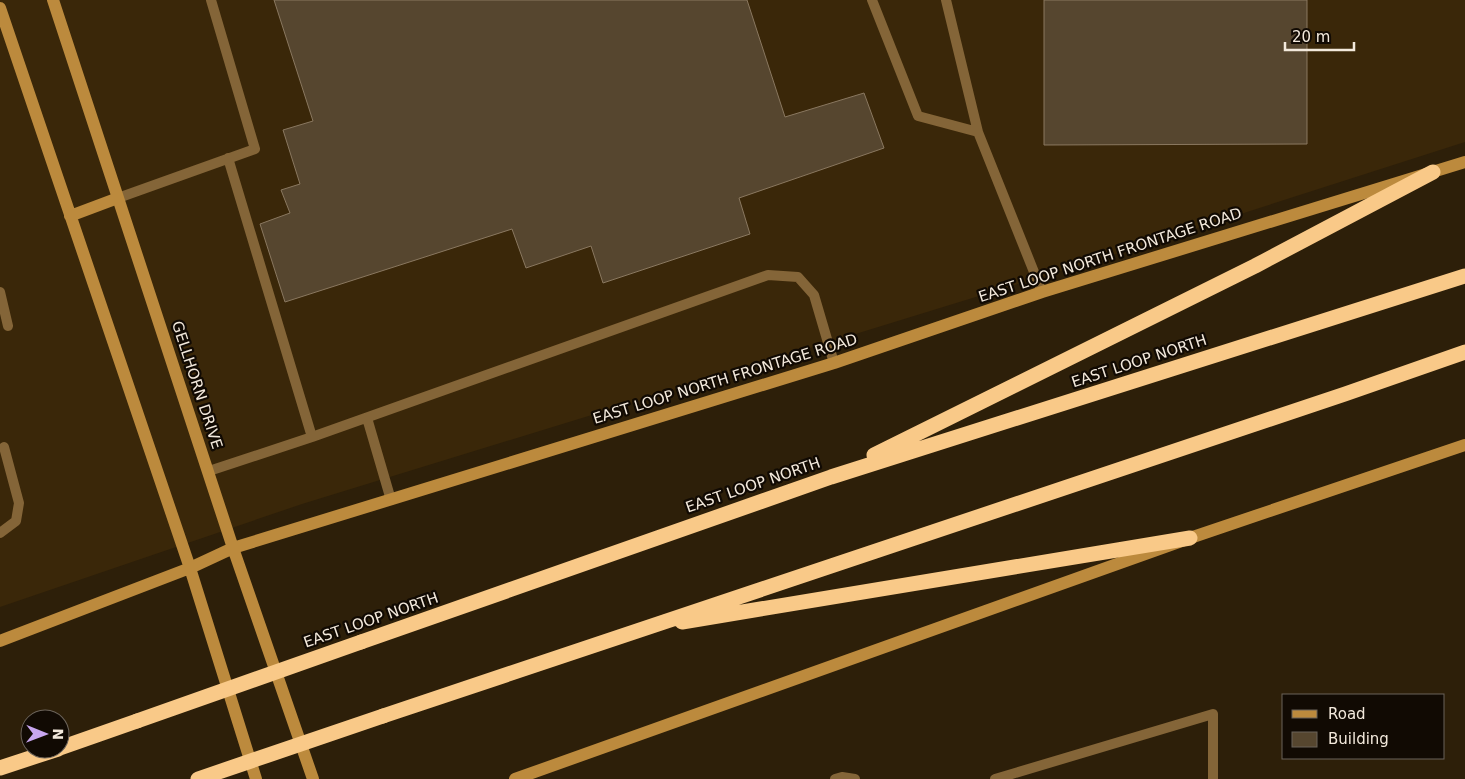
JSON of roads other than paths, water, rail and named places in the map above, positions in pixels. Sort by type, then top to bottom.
[{"type":"highway","points":[[831,477],[1255,266],[1432,172]]},
{"type":"highway","name":"EAST LOOP NORTH","points":[[70,745],[831,477],[1465,276]]},
{"type":"highway","points":[[198,779],[1465,352]]},
{"type":"highway","points":[[636,630],[1190,538]]},
{"type":"highway","name":"EAST LOOP NORTH","points":[[0,768],[28,759]]},
{"type":"main road","name":"GELLHORN DRIVE","points":[[53,0],[233,548],[313,779]]},
{"type":"main road","points":[[0,8],[190,568],[256,779]]},
{"type":"main road","name":"EAST LOOP NORTH FRONTAGE ROAD","points":[[0,641],[190,568],[233,548],[834,363],[1042,292],[1465,162]]},
{"type":"main road","points":[[70,216],[118,198]]},
{"type":"main road","points":[[515,779],[1190,538],[1465,445]]},
{"type":"lane","points":[[118,198],[255,149],[211,0]]},
{"type":"lane","points":[[872,0],[918,116],[978,132]]},
{"type":"lane","points":[[946,0],[978,132],[1042,292]]},
{"type":"lane","points":[[228,158],[312,437]]},
{"type":"lane","points":[[209,472],[367,418],[768,275],[798,277],[814,295],[834,363]]},
{"type":"lane","points":[[0,292],[8,326]]},
{"type":"lane","points":[[367,418],[391,500]]},
{"type":"lane","points":[[0,533],[16,521],[19,503],[4,447]]},
{"type":"lane","points":[[995,779],[1213,714],[1213,779]]},
{"type":"lane","points":[[835,779],[842,777],[855,779]]}]
